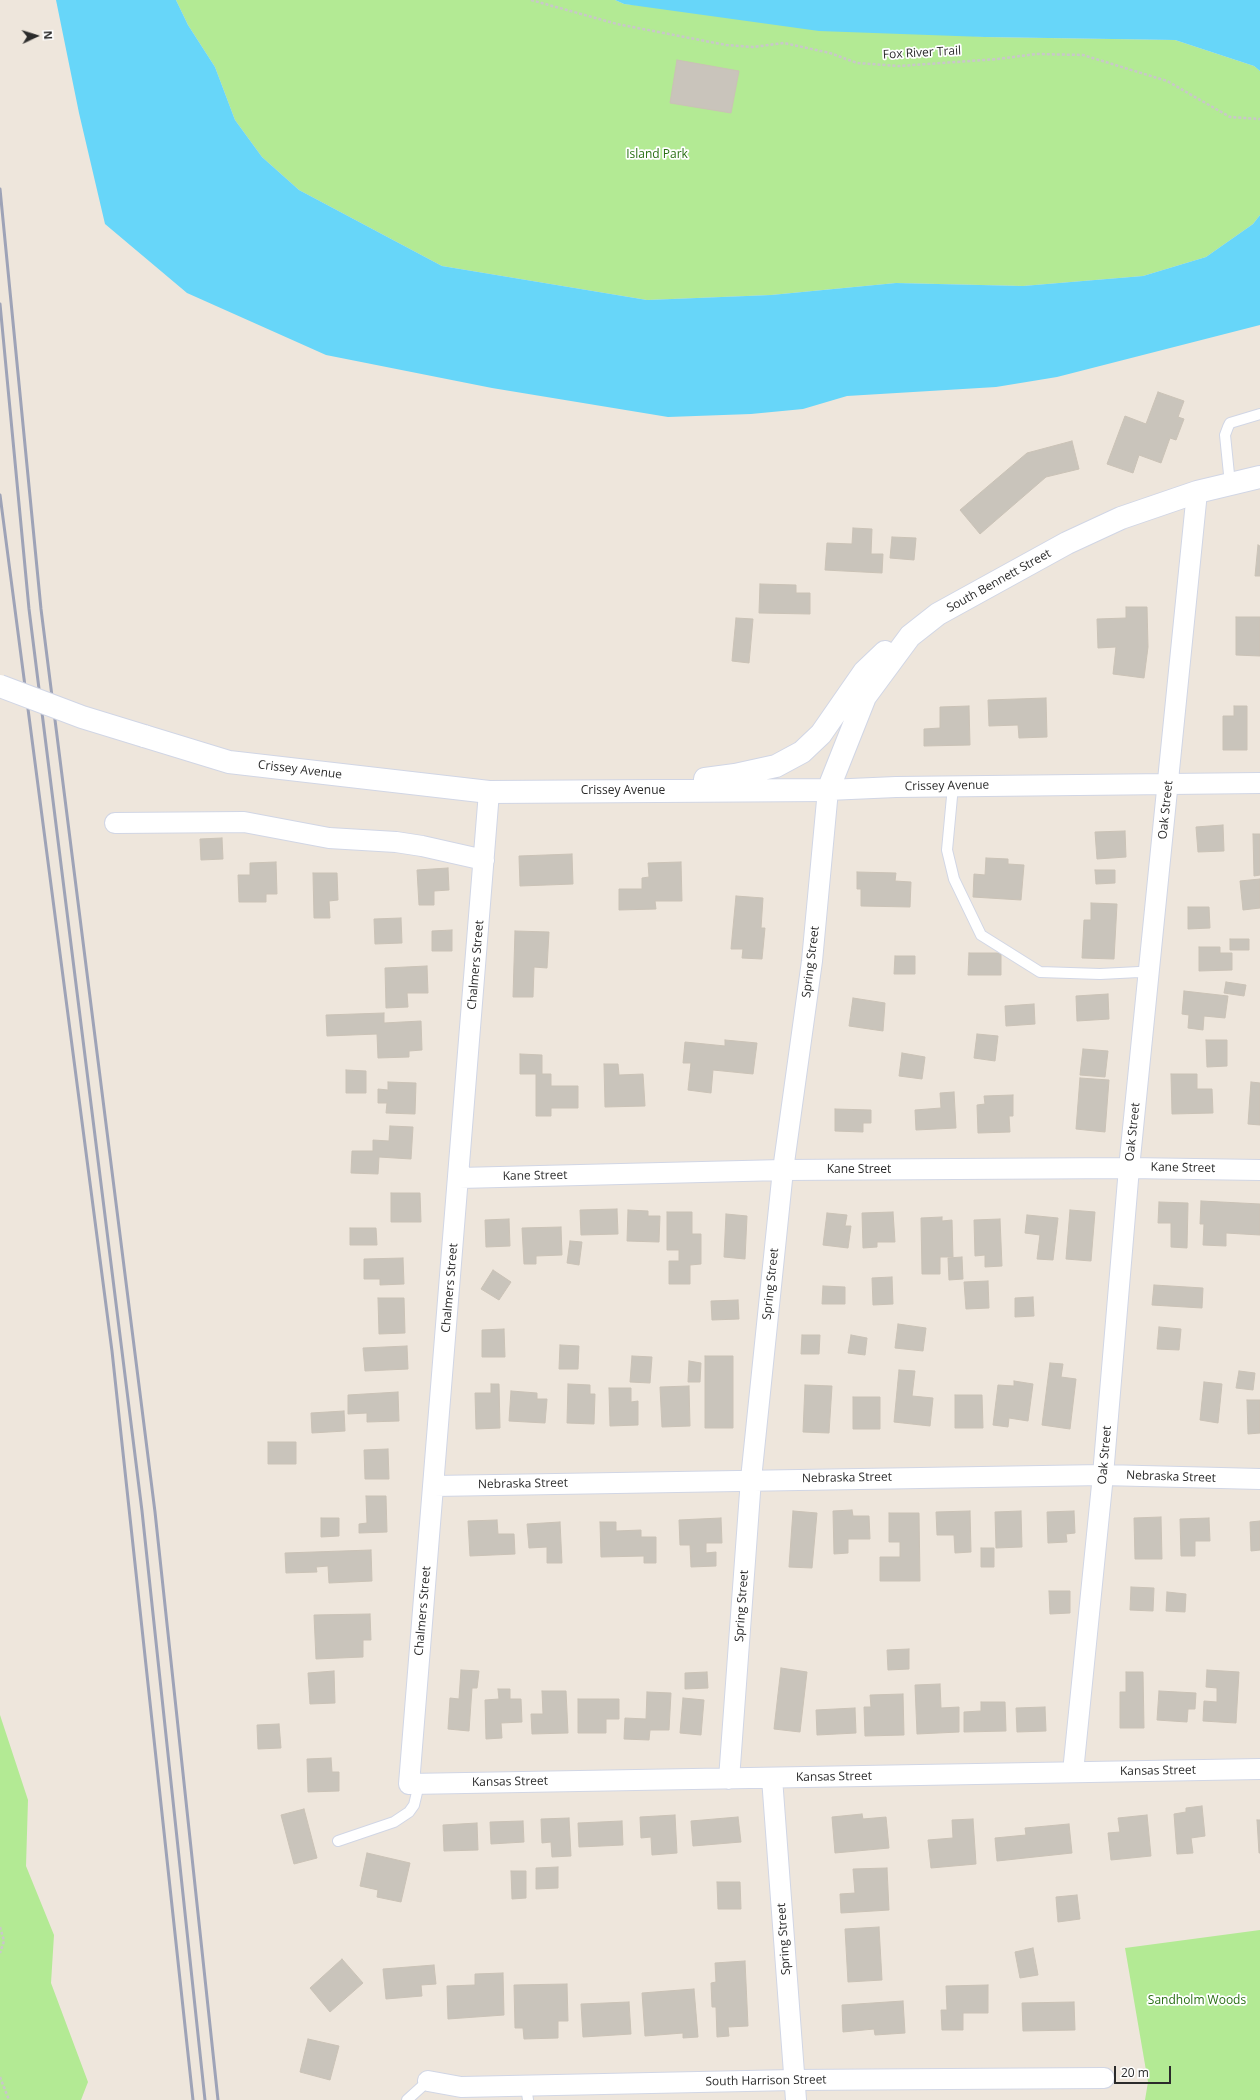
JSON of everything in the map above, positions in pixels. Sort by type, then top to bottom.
[{"type":"main road","name":"South Bennett Street","points":[[828,790],[865,697],[910,636],[938,614],[1067,543],[1121,518],[1197,492],[1260,477]]},
{"type":"main road","points":[[614,791],[735,775],[776,766],[802,752],[822,734],[864,672],[885,652],[910,636]]},
{"type":"main road","name":"Crissey Avenue","points":[[0,686],[82,717],[229,762],[489,792],[828,790]]},
{"type":"street","name":"Oak Street","points":[[1072,1772],[1103,1475],[1129,1168],[1169,784],[1197,492]]},
{"type":"street","name":"Crissey Avenue","points":[[828,790],[953,786],[1260,784]]},
{"type":"street","name":"Spring Street","points":[[729,1779],[751,1479],[783,1170],[812,961],[828,790]]},
{"type":"street","name":"Chalmers Street","points":[[414,1784],[434,1486],[489,792]]},
{"type":"street","points":[[115,824],[244,822],[329,838],[396,842],[422,846],[484,860]]},
{"type":"street","name":"Kane Street","points":[[459,1178],[783,1170],[1129,1168],[1260,1170]]},
{"type":"street","name":"Nebraska Street","points":[[434,1486],[751,1479],[1103,1475],[1260,1479]]},
{"type":"street","name":"Kansas Street","points":[[414,1784],[1260,1769]]},
{"type":"street","name":"Spring Street","points":[[772,1778],[796,2100]]},
{"type":"street","name":"South Harrison Street","points":[[428,2081],[461,2087],[527,2093],[794,2080],[1104,2078]]},
{"type":"lane","points":[[1230,484],[1225,434],[1230,423],[1260,414]]},
{"type":"lane","points":[[953,786],[947,850],[954,879],[980,934],[1040,972],[1100,974],[1139,972],[1149,974]]},
{"type":"lane","points":[[338,1841],[394,1822],[409,1812],[414,1805],[414,1784]]},
{"type":"lane","points":[[407,2100],[428,2081]]},
{"type":"path","name":"Fox River Trail","points":[[531,0],[625,26],[726,45],[753,47],[784,43],[830,53],[857,63],[899,66],[998,59],[1036,54],[1083,55],[1167,81],[1230,117],[1260,119]]},
{"type":"path","points":[[0,1927],[4,1941],[0,1953]]},
{"type":"path","points":[[0,2077],[9,2100]]},
{"type":"green space","name":"Island Park","points":[[176,0],[615,0],[624,4],[984,37],[1175,40],[1254,66],[1260,71],[1260,215],[1253,224],[1206,257],[1143,276],[1023,286],[896,283],[771,295],[647,300],[442,266],[299,190],[262,157],[235,120],[215,67],[188,25]]},
{"type":"green space","points":[[0,1715],[28,1800],[26,1866],[54,1935],[51,1983],[88,2082],[81,2100],[0,2100]]},
{"type":"green space","name":"Sandholm Woods","points":[[1260,1930],[1260,2100],[1145,2100],[1148,2082],[1125,1948]]},
{"type":"water","points":[[56,0],[176,0],[188,25],[215,67],[235,120],[262,157],[299,190],[442,266],[647,300],[771,295],[896,283],[1023,286],[1143,276],[1206,257],[1253,224],[1260,215],[1260,325],[1057,377],[996,387],[847,396],[803,409],[751,414],[668,417],[492,388],[326,355],[187,293],[105,224],[79,113]]},
{"type":"water","points":[[615,0],[1260,0],[1260,71],[1254,66],[1175,40],[984,37],[819,31],[624,4]]},
{"type":"building","points":[[677,60],[739,71],[731,113],[670,103]]},
{"type":"building","points":[[1158,392],[1184,401],[1178,417],[1184,419],[1176,440],[1170,438],[1161,463],[1139,455],[1133,473],[1107,464],[1125,416],[1146,424]]},
{"type":"building","points":[[1072,441],[1079,469],[1046,477],[980,534],[960,510],[1027,453]]},
{"type":"building","points":[[853,528],[872,529],[871,554],[883,554],[882,573],[825,570],[827,543],[852,544]]},
{"type":"building","points":[[892,537],[916,538],[914,560],[890,558]]},
{"type":"building","points":[[1258,545],[1260,546],[1260,576],[1255,576]]},
{"type":"building","points":[[760,584],[796,585],[796,593],[810,593],[810,614],[759,613]]},
{"type":"building","points":[[1126,607],[1147,607],[1148,647],[1144,678],[1113,674],[1116,647],[1098,648],[1097,619],[1126,618]]},
{"type":"building","points":[[1236,617],[1260,617],[1260,656],[1236,655]]},
{"type":"building","points":[[736,618],[753,619],[749,663],[732,661]]},
{"type":"building","points":[[1046,698],[1047,737],[1019,738],[1018,725],[989,726],[988,700]]},
{"type":"building","points":[[969,706],[970,745],[924,746],[924,729],[940,728],[940,707]]},
{"type":"building","points":[[1234,706],[1247,706],[1247,750],[1223,750],[1223,716],[1234,716]]},
{"type":"building","points":[[1223,825],[1224,851],[1198,852],[1196,827]]},
{"type":"building","points":[[1125,831],[1126,857],[1097,859],[1095,832]]},
{"type":"building","points":[[1253,834],[1260,834],[1260,875],[1254,876]]},
{"type":"building","points":[[222,838],[223,859],[201,860],[200,839]]},
{"type":"building","points":[[572,854],[573,884],[520,886],[519,856]]},
{"type":"building","points":[[986,858],[1008,859],[1008,864],[1024,865],[1021,900],[973,897],[974,874],[985,875]]},
{"type":"building","points":[[276,862],[277,894],[266,894],[266,902],[239,902],[238,875],[250,875],[250,863]]},
{"type":"building","points":[[681,862],[682,901],[655,901],[656,909],[619,910],[619,889],[642,889],[642,878],[649,877],[648,863]]},
{"type":"building","points":[[448,868],[449,890],[434,891],[434,905],[419,905],[417,870]]},
{"type":"building","points":[[1095,870],[1115,870],[1115,883],[1096,884]]},
{"type":"building","points":[[857,872],[896,873],[895,881],[911,882],[910,907],[861,906],[861,889],[857,889]]},
{"type":"building","points":[[313,873],[337,873],[338,900],[329,901],[330,918],[314,918]]},
{"type":"building","points":[[1260,879],[1260,908],[1243,910],[1240,881]]},
{"type":"building","points":[[736,896],[763,898],[761,928],[765,928],[762,959],[742,958],[743,949],[731,949]]},
{"type":"building","points":[[1091,903],[1117,904],[1114,959],[1082,958],[1084,920],[1091,920]]},
{"type":"building","points":[[1188,907],[1209,907],[1210,928],[1188,929]]},
{"type":"building","points":[[401,918],[402,943],[375,944],[374,919]]},
{"type":"building","points":[[452,930],[452,951],[432,951],[432,931]]},
{"type":"building","points":[[515,931],[549,932],[547,968],[534,967],[533,997],[513,997]]},
{"type":"building","points":[[1230,939],[1249,939],[1249,950],[1230,950]]},
{"type":"building","points":[[1199,947],[1220,947],[1220,953],[1232,953],[1232,970],[1199,971]]},
{"type":"building","points":[[969,953],[1001,953],[1001,975],[968,975]]},
{"type":"building","points":[[895,956],[915,956],[915,974],[894,974]]},
{"type":"building","points":[[427,966],[428,993],[407,993],[408,1007],[386,1008],[385,968]]},
{"type":"building","points":[[1226,982],[1246,985],[1244,996],[1224,993]]},
{"type":"building","points":[[1184,991],[1228,996],[1225,1018],[1204,1016],[1203,1030],[1188,1028],[1189,1015],[1182,1014]]},
{"type":"building","points":[[1108,994],[1109,1019],[1077,1021],[1076,996]]},
{"type":"building","points":[[853,998],[885,1003],[883,1031],[849,1026]]},
{"type":"building","points":[[1034,1004],[1035,1024],[1006,1026],[1005,1006]]},
{"type":"building","points":[[384,1013],[384,1023],[421,1021],[422,1050],[409,1051],[409,1057],[378,1058],[377,1034],[327,1036],[326,1015]]},
{"type":"building","points":[[977,1034],[998,1036],[995,1061],[974,1058]]},
{"type":"building","points":[[725,1040],[757,1043],[753,1074],[713,1070],[711,1093],[688,1090],[691,1063],[683,1063],[685,1042],[725,1046]]},
{"type":"building","points":[[1206,1040],[1227,1040],[1227,1066],[1207,1067]]},
{"type":"building","points":[[1083,1049],[1108,1051],[1105,1077],[1080,1075]]},
{"type":"building","points":[[902,1053],[925,1057],[922,1079],[899,1076]]},
{"type":"building","points":[[520,1054],[542,1055],[542,1074],[551,1074],[551,1086],[578,1086],[578,1108],[551,1108],[551,1116],[536,1116],[536,1074],[520,1074]]},
{"type":"building","points":[[604,1064],[618,1064],[619,1075],[643,1074],[645,1106],[605,1107]]},
{"type":"building","points":[[346,1070],[366,1071],[366,1093],[346,1093]]},
{"type":"building","points":[[1171,1074],[1197,1074],[1197,1089],[1212,1089],[1213,1113],[1172,1114]]},
{"type":"building","points":[[1080,1078],[1109,1080],[1105,1132],[1076,1129]]},
{"type":"building","points":[[388,1082],[416,1083],[415,1114],[386,1113],[387,1103],[378,1103],[378,1089],[388,1090]]},
{"type":"building","points":[[1251,1082],[1260,1083],[1260,1125],[1248,1124]]},
{"type":"building","points":[[954,1092],[956,1128],[916,1130],[915,1110],[941,1108],[940,1093]]},
{"type":"building","points":[[1013,1095],[1013,1116],[1009,1116],[1010,1132],[978,1133],[977,1105],[985,1104],[984,1096]]},
{"type":"building","points":[[835,1109],[871,1110],[871,1123],[863,1123],[863,1132],[835,1131]]},
{"type":"building","points":[[390,1126],[413,1127],[411,1159],[379,1157],[378,1174],[351,1173],[352,1151],[373,1151],[373,1140],[389,1141]]},
{"type":"building","points":[[391,1193],[420,1193],[421,1222],[391,1222]]},
{"type":"building","points":[[1201,1201],[1260,1204],[1260,1235],[1226,1233],[1226,1246],[1203,1245],[1204,1224],[1200,1224]]},
{"type":"building","points":[[1159,1202],[1188,1203],[1187,1248],[1171,1247],[1171,1223],[1158,1223]]},
{"type":"building","points":[[617,1209],[618,1234],[581,1235],[580,1210]]},
{"type":"building","points":[[628,1210],[648,1211],[648,1216],[660,1216],[659,1242],[627,1241]]},
{"type":"building","points":[[1070,1210],[1095,1212],[1091,1261],[1066,1259]]},
{"type":"building","points":[[667,1212],[692,1212],[692,1234],[701,1234],[701,1264],[690,1265],[690,1284],[669,1284],[669,1261],[679,1261],[679,1250],[667,1250]]},
{"type":"building","points":[[893,1212],[895,1242],[877,1242],[877,1247],[863,1248],[862,1213]]},
{"type":"building","points":[[827,1213],[847,1215],[845,1226],[851,1226],[848,1248],[823,1245]]},
{"type":"building","points":[[726,1214],[747,1216],[745,1259],[724,1257]]},
{"type":"building","points":[[1027,1215],[1058,1218],[1053,1260],[1037,1259],[1040,1235],[1025,1233]]},
{"type":"building","points":[[942,1217],[942,1221],[952,1220],[953,1257],[940,1257],[940,1274],[922,1274],[921,1218]]},
{"type":"building","points":[[509,1219],[510,1246],[486,1247],[485,1220]]},
{"type":"building","points":[[1000,1219],[1002,1266],[985,1267],[985,1255],[975,1256],[974,1220]]},
{"type":"building","points":[[561,1227],[562,1255],[536,1256],[536,1264],[524,1264],[522,1228]]},
{"type":"building","points":[[350,1228],[376,1228],[377,1245],[350,1245]]},
{"type":"building","points":[[570,1241],[582,1242],[579,1265],[567,1263]]},
{"type":"building","points":[[962,1257],[963,1279],[949,1280],[948,1258]]},
{"type":"building","points":[[403,1258],[404,1284],[380,1285],[380,1279],[364,1279],[364,1259]]},
{"type":"building","points":[[493,1270],[511,1282],[499,1300],[481,1289]]},
{"type":"building","points":[[892,1277],[893,1304],[873,1305],[872,1278]]},
{"type":"building","points":[[988,1281],[989,1308],[966,1309],[964,1282]]},
{"type":"building","points":[[1154,1285],[1203,1288],[1202,1308],[1152,1305]]},
{"type":"building","points":[[823,1286],[845,1287],[845,1304],[822,1304]]},
{"type":"building","points":[[1033,1297],[1034,1316],[1015,1317],[1015,1298]]},
{"type":"building","points":[[378,1298],[404,1298],[405,1333],[379,1334]]},
{"type":"building","points":[[738,1300],[739,1319],[712,1320],[711,1301]]},
{"type":"building","points":[[898,1324],[926,1328],[923,1351],[895,1348]]},
{"type":"building","points":[[1159,1327],[1181,1329],[1179,1350],[1157,1349]]},
{"type":"building","points":[[504,1329],[505,1357],[482,1357],[482,1330]]},
{"type":"building","points":[[802,1335],[820,1335],[819,1354],[801,1354]]},
{"type":"building","points":[[851,1335],[867,1338],[865,1355],[848,1353]]},
{"type":"building","points":[[560,1345],[579,1346],[578,1369],[559,1369]]},
{"type":"building","points":[[407,1346],[408,1369],[365,1371],[363,1348]]},
{"type":"building","points":[[632,1356],[652,1357],[650,1383],[630,1382]]},
{"type":"building","points":[[705,1356],[733,1356],[733,1428],[705,1428]]},
{"type":"building","points":[[689,1361],[701,1363],[700,1382],[688,1382]]},
{"type":"building","points":[[1050,1363],[1063,1364],[1061,1377],[1076,1379],[1070,1429],[1042,1425]]},
{"type":"building","points":[[899,1370],[915,1371],[912,1396],[933,1398],[930,1426],[894,1422]]},
{"type":"building","points":[[1239,1371],[1255,1373],[1253,1390],[1236,1388]]},
{"type":"building","points":[[1014,1381],[1033,1384],[1028,1421],[1009,1418],[1008,1427],[993,1425],[998,1385],[1014,1386]]},
{"type":"building","points":[[1204,1382],[1222,1384],[1218,1423],[1200,1420]]},
{"type":"building","points":[[491,1384],[499,1384],[500,1428],[476,1429],[475,1393],[491,1393]]},
{"type":"building","points":[[568,1384],[590,1385],[590,1394],[595,1394],[594,1424],[567,1423]]},
{"type":"building","points":[[805,1385],[832,1386],[829,1433],[803,1432]]},
{"type":"building","points":[[689,1386],[690,1426],[662,1427],[660,1387]]},
{"type":"building","points":[[609,1388],[631,1388],[631,1402],[638,1401],[638,1425],[610,1426]]},
{"type":"building","points":[[511,1391],[537,1393],[537,1399],[547,1399],[545,1423],[509,1421]]},
{"type":"building","points":[[398,1392],[399,1421],[367,1422],[367,1413],[348,1414],[348,1395]]},
{"type":"building","points":[[955,1395],[982,1395],[983,1428],[955,1428]]},
{"type":"building","points":[[853,1397],[880,1397],[880,1429],[853,1429]]},
{"type":"building","points":[[1247,1400],[1260,1400],[1260,1433],[1248,1434]]},
{"type":"building","points":[[344,1411],[345,1431],[312,1433],[311,1413]]},
{"type":"building","points":[[268,1442],[296,1442],[296,1464],[268,1464]]},
{"type":"building","points":[[388,1449],[389,1479],[365,1479],[364,1450]]},
{"type":"building","points":[[366,1496],[386,1496],[387,1532],[359,1533],[359,1524],[367,1523]]},
{"type":"building","points":[[852,1510],[853,1516],[869,1516],[870,1539],[848,1539],[848,1553],[834,1554],[833,1511]]},
{"type":"building","points":[[793,1511],[817,1513],[812,1568],[789,1567]]},
{"type":"building","points":[[970,1511],[971,1552],[955,1553],[954,1535],[937,1535],[936,1512]]},
{"type":"building","points":[[1021,1511],[1022,1547],[996,1548],[995,1512]]},
{"type":"building","points":[[1074,1511],[1075,1533],[1066,1534],[1067,1542],[1048,1543],[1047,1512]]},
{"type":"building","points":[[889,1513],[919,1513],[920,1581],[880,1581],[880,1557],[900,1557],[900,1542],[889,1542]]},
{"type":"building","points":[[1161,1517],[1162,1559],[1135,1559],[1134,1518]]},
{"type":"building","points":[[321,1518],[339,1518],[339,1536],[321,1537]]},
{"type":"building","points":[[721,1518],[722,1543],[706,1543],[706,1553],[716,1552],[716,1566],[691,1567],[690,1545],[680,1545],[679,1520]]},
{"type":"building","points":[[1209,1518],[1210,1541],[1195,1541],[1195,1556],[1181,1556],[1180,1519]]},
{"type":"building","points":[[497,1520],[498,1534],[514,1534],[515,1554],[470,1556],[468,1521]]},
{"type":"building","points":[[1260,1521],[1260,1550],[1251,1551],[1250,1522]]},
{"type":"building","points":[[560,1522],[562,1563],[547,1563],[547,1547],[529,1548],[527,1524]]},
{"type":"building","points":[[600,1522],[616,1522],[616,1531],[641,1530],[641,1537],[656,1537],[656,1563],[644,1563],[644,1556],[601,1557]]},
{"type":"building","points":[[981,1548],[994,1548],[994,1567],[981,1567]]},
{"type":"building","points":[[371,1550],[372,1581],[329,1583],[328,1566],[316,1567],[317,1572],[286,1573],[285,1553]]},
{"type":"building","points":[[1131,1587],[1154,1588],[1153,1611],[1130,1610]]},
{"type":"building","points":[[1049,1591],[1070,1591],[1070,1613],[1050,1614]]},
{"type":"building","points":[[1167,1592],[1186,1594],[1185,1612],[1166,1611]]},
{"type":"building","points":[[370,1614],[371,1640],[363,1640],[363,1657],[316,1659],[314,1615]]},
{"type":"building","points":[[909,1649],[909,1669],[888,1670],[887,1650]]},
{"type":"building","points":[[781,1668],[807,1672],[800,1732],[774,1729]]},
{"type":"building","points":[[461,1670],[479,1671],[477,1688],[472,1688],[469,1731],[448,1729],[450,1698],[459,1699]]},
{"type":"building","points":[[1207,1670],[1239,1672],[1236,1723],[1203,1721],[1204,1701],[1217,1702],[1217,1688],[1206,1687]]},
{"type":"building","points":[[334,1671],[335,1703],[310,1704],[308,1673]]},
{"type":"building","points":[[707,1672],[708,1688],[685,1689],[685,1673]]},
{"type":"building","points":[[1126,1672],[1143,1672],[1144,1728],[1120,1728],[1120,1692],[1126,1692]]},
{"type":"building","points":[[940,1684],[941,1708],[959,1707],[959,1732],[917,1734],[915,1685]]},
{"type":"building","points":[[498,1689],[510,1689],[510,1699],[521,1699],[522,1722],[501,1723],[502,1738],[486,1739],[485,1700],[499,1699]]},
{"type":"building","points":[[542,1691],[566,1691],[568,1733],[532,1734],[531,1714],[543,1714]]},
{"type":"building","points":[[1159,1691],[1196,1693],[1195,1709],[1188,1709],[1187,1722],[1157,1720]]},
{"type":"building","points":[[647,1692],[671,1693],[669,1730],[650,1730],[649,1740],[624,1739],[625,1718],[646,1719]]},
{"type":"building","points":[[903,1694],[904,1735],[865,1736],[864,1707],[871,1707],[870,1695]]},
{"type":"building","points":[[683,1698],[704,1700],[701,1735],[680,1733]]},
{"type":"building","points":[[578,1699],[619,1699],[619,1719],[606,1719],[606,1733],[578,1733]]},
{"type":"building","points":[[981,1702],[1005,1702],[1006,1731],[964,1732],[964,1712],[981,1711]]},
{"type":"building","points":[[1045,1707],[1046,1731],[1017,1732],[1016,1708]]},
{"type":"building","points":[[855,1708],[856,1733],[817,1735],[816,1710]]},
{"type":"building","points":[[279,1724],[281,1748],[258,1749],[257,1725]]},
{"type":"building","points":[[331,1758],[332,1772],[339,1772],[339,1791],[308,1792],[307,1759]]},
{"type":"building","points":[[1202,1806],[1205,1836],[1191,1838],[1193,1853],[1177,1854],[1174,1814],[1186,1812],[1186,1808]]},
{"type":"building","points":[[304,1809],[317,1858],[294,1864],[281,1815]]},
{"type":"building","points":[[862,1814],[863,1819],[886,1817],[889,1848],[835,1853],[832,1817]]},
{"type":"building","points":[[675,1815],[677,1853],[652,1855],[651,1837],[641,1838],[640,1817]]},
{"type":"building","points":[[1147,1815],[1151,1856],[1111,1860],[1108,1833],[1120,1832],[1118,1818]]},
{"type":"building","points":[[738,1817],[741,1842],[693,1846],[691,1821]]},
{"type":"building","points":[[569,1818],[571,1856],[552,1857],[551,1842],[542,1843],[541,1819]]},
{"type":"building","points":[[973,1819],[976,1864],[931,1868],[928,1840],[953,1838],[952,1820]]},
{"type":"building","points":[[1257,1820],[1260,1820],[1260,1853],[1259,1853]]},
{"type":"building","points":[[523,1821],[524,1842],[491,1844],[490,1822]]},
{"type":"building","points":[[622,1821],[623,1845],[579,1847],[578,1823]]},
{"type":"building","points":[[477,1823],[478,1850],[444,1851],[443,1825]]},
{"type":"building","points":[[1069,1824],[1072,1853],[997,1861],[995,1838],[1026,1835],[1025,1828]]},
{"type":"building","points":[[367,1853],[410,1863],[401,1902],[377,1897],[378,1890],[360,1886]]},
{"type":"building","points":[[558,1867],[558,1888],[536,1889],[536,1868]]},
{"type":"building","points":[[887,1868],[889,1910],[841,1913],[840,1894],[855,1893],[853,1869]]},
{"type":"building","points":[[511,1871],[526,1871],[526,1898],[512,1899]]},
{"type":"building","points":[[717,1882],[740,1882],[741,1909],[718,1909]]},
{"type":"building","points":[[1077,1895],[1080,1919],[1058,1922],[1056,1897]]},
{"type":"building","points":[[879,1927],[882,1980],[848,1982],[845,1929]]},
{"type":"building","points":[[1033,1948],[1038,1975],[1020,1978],[1015,1952]]},
{"type":"building","points":[[342,1959],[363,1983],[330,2012],[310,1988]]},
{"type":"building","points":[[745,1961],[748,2026],[728,2027],[729,2036],[717,2037],[716,2007],[712,2007],[711,1983],[716,1982],[715,1963]]},
{"type":"building","points":[[434,1965],[436,1984],[421,1985],[422,1996],[386,1999],[383,1969]]},
{"type":"building","points":[[503,1973],[504,2015],[448,2019],[447,1986],[475,1985],[475,1974]]},
{"type":"building","points":[[567,1984],[568,2021],[558,2021],[558,2038],[524,2039],[523,2028],[515,2028],[514,1985]]},
{"type":"building","points":[[988,1985],[988,2013],[963,2013],[963,2030],[942,2030],[941,2010],[947,2010],[946,1986]]},
{"type":"building","points":[[694,1989],[698,2037],[683,2038],[683,2033],[645,2036],[642,1993]]},
{"type":"building","points":[[903,2001],[905,2033],[875,2035],[874,2029],[843,2032],[842,2005]]},
{"type":"building","points":[[629,2002],[631,2034],[583,2037],[581,2004]]},
{"type":"building","points":[[1074,2002],[1075,2030],[1023,2031],[1022,2003]]},
{"type":"building","points":[[308,2039],[339,2046],[330,2080],[300,2072]]},
{"type":"railway","points":[[0,189],[41,609],[155,1512],[218,2100]]},
{"type":"railway","points":[[0,304],[29,609],[142,1511],[205,2100]]},
{"type":"railway","points":[[0,495],[112,1351],[193,2100]]}]
